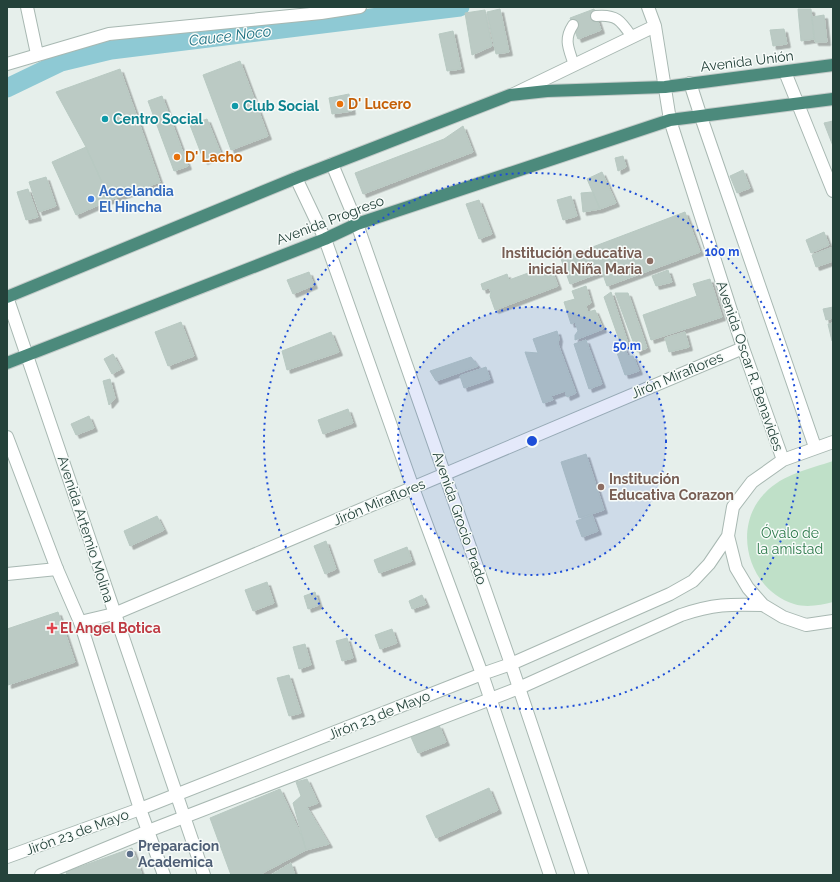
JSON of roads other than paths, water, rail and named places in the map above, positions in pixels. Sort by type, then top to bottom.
[{"type":"highway","name":"Avenida Unión","points":[[665,88],[690,83],[833,66]]},
{"type":"highway","points":[[7,297],[296,178],[510,95],[547,90],[665,88]]},
{"type":"highway","points":[[670,120],[833,99]]},
{"type":"highway","name":"Avenida Progreso","points":[[7,363],[325,238],[357,224],[670,120]]},
{"type":"street","points":[[27,7],[37,54]]},
{"type":"street","points":[[7,64],[109,34],[320,10],[360,7]]},
{"type":"street","name":"Avenida Oscar R. Benavides","points":[[648,7],[655,26],[670,120],[742,348],[783,460]]},
{"type":"street","points":[[510,95],[655,26]]},
{"type":"street","points":[[785,72],[833,191]]},
{"type":"street","points":[[690,83],[815,447]]},
{"type":"street","name":"Avenida Grocio Prado","points":[[332,164],[357,224],[511,664],[582,875]]},
{"type":"street","points":[[296,178],[325,238],[413,488],[482,674],[550,875]]},
{"type":"street","name":"Avenida Artemio Molina","points":[[7,297],[28,354],[175,795],[204,875]]},
{"type":"street","name":"Jirón Miraflores","points":[[80,622],[114,614],[742,348]]},
{"type":"street","points":[[7,436],[57,569],[80,622],[140,809],[164,875]]},
{"type":"street","points":[[833,442],[815,447],[783,460],[752,482],[733,506],[728,536],[736,568],[748,588],[763,605],[783,617],[806,625],[833,621]]},
{"type":"street","name":"Jirón 23 de Mayo","points":[[7,857],[140,809],[482,674],[511,664],[670,594],[693,581],[709,564],[728,536]]},
{"type":"street","points":[[7,574],[57,569]]},
{"type":"street","name":"Jirón 23 de Mayo","points":[[41,875],[148,831],[519,688],[681,615],[700,608],[730,604],[763,605]]},
{"type":"lane","points":[[596,16],[607,15],[614,17],[622,22],[632,37]]},
{"type":"lane","points":[[573,25],[567,34],[567,42],[574,65]]},
{"type":"waterway","name":"Cauce Noco","points":[[7,88],[61,62],[111,50],[460,7]]},
{"type":"place","name":"D' Lucero","points":[[340,104]]},
{"type":"place","name":"Club Social","points":[[235,106]]},
{"type":"place","name":"Centro Social","points":[[105,119]]},
{"type":"place","name":"D' Lacho","points":[[177,157]]},
{"type":"place","name":"Accelandia El Hincha","points":[[91,199]]},
{"type":"place","name":"Institución educativa inicial Niña Maria","points":[[650,261]]},
{"type":"place","name":"Institución Educativa Corazon","points":[[601,487]]},
{"type":"place","name":"El Angel Botica","points":[[52,628]]},
{"type":"place","name":"Preparacion Academica","points":[[130,854]]},
{"type":"park label","name":"Óvalo de la amistad","points":[[790,542]]}]
